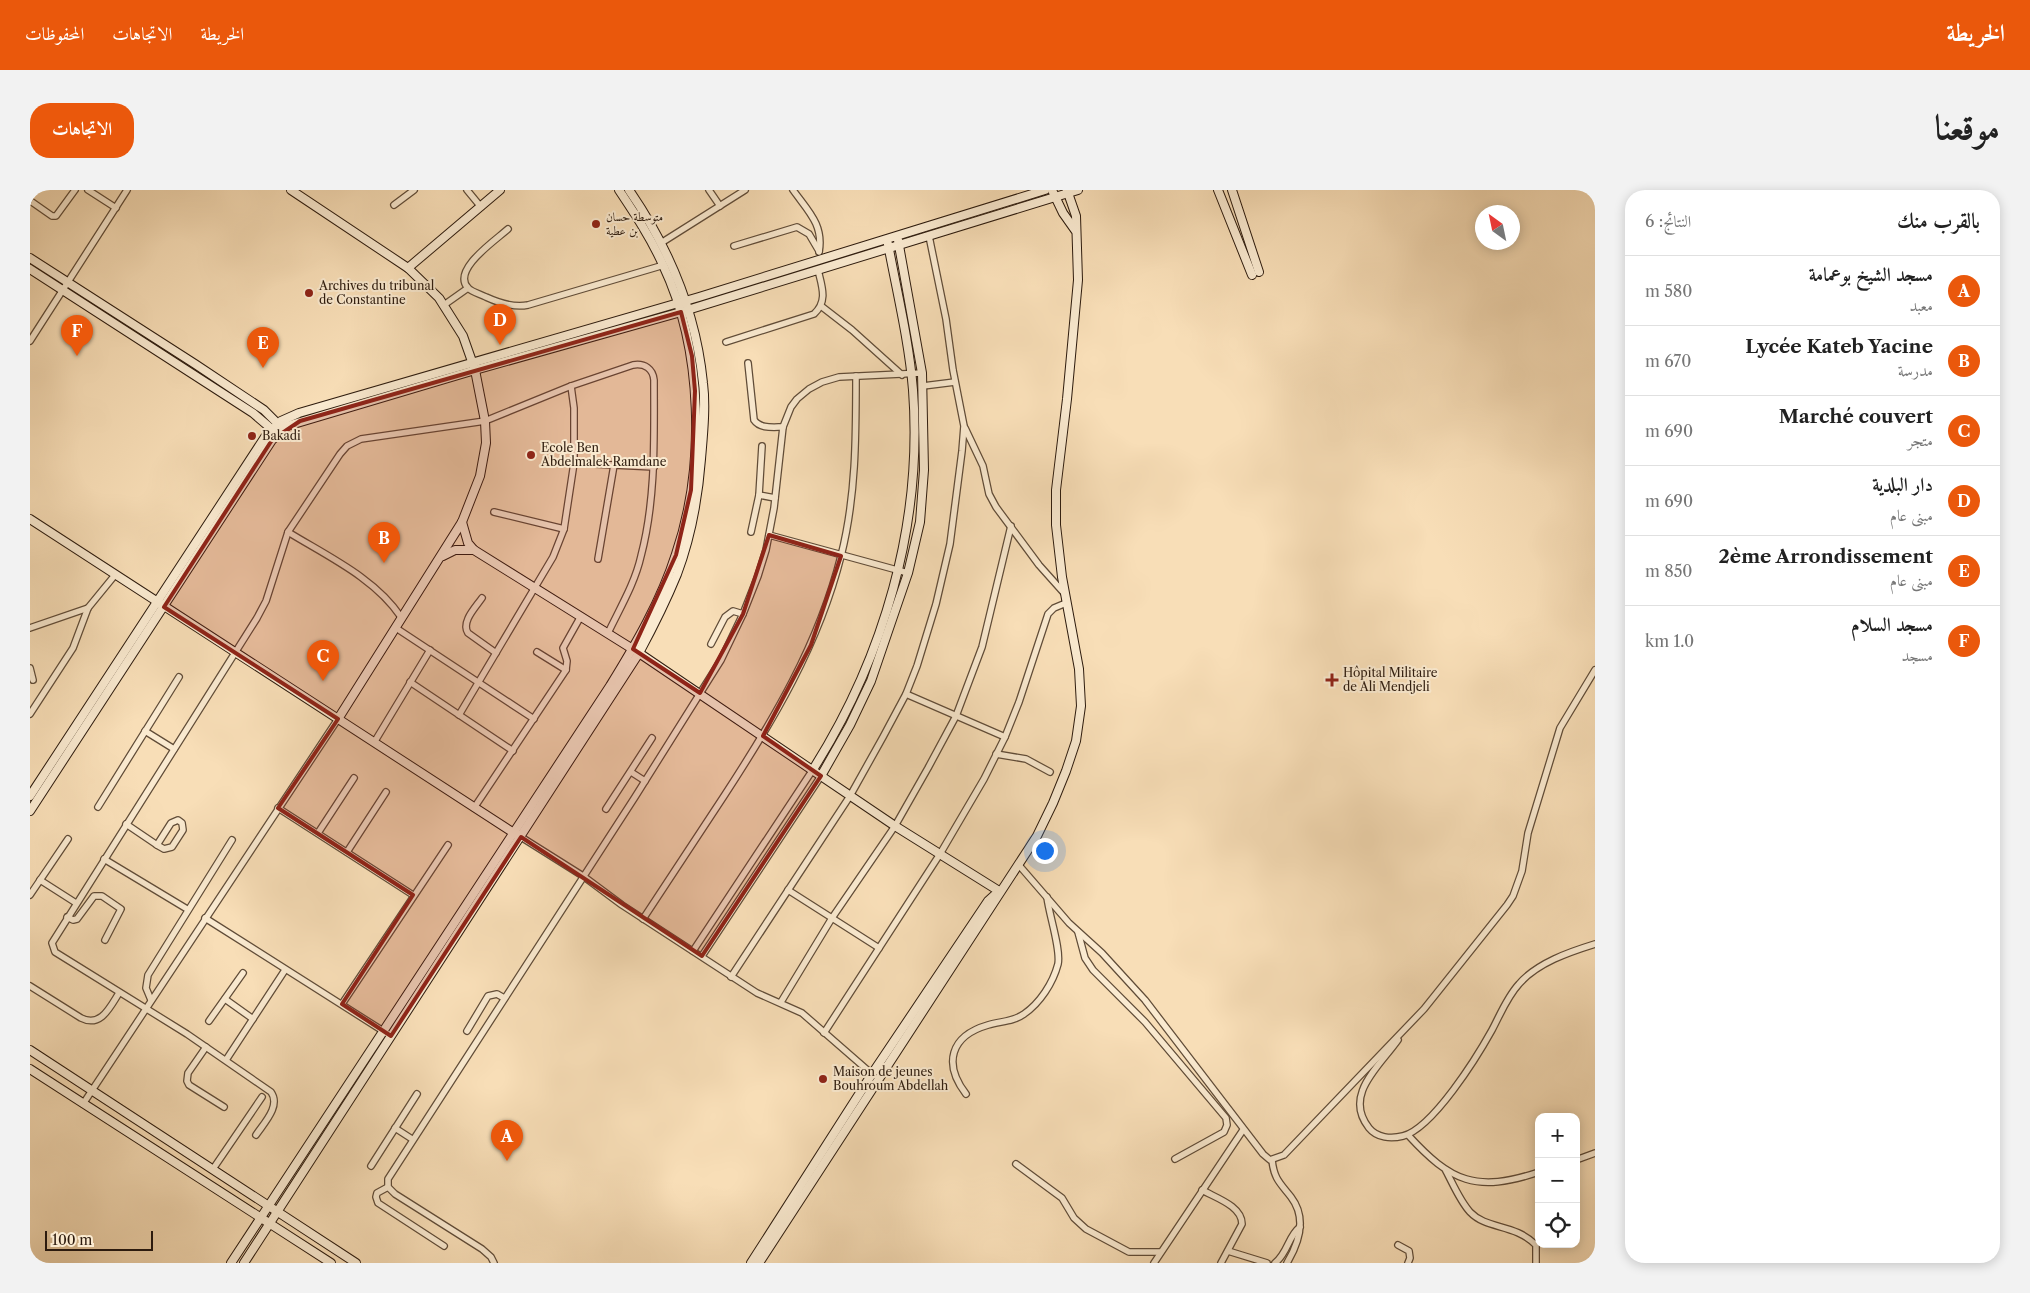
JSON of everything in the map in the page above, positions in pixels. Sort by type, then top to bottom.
[{"type":"main road","points":[[291,190],[408,268],[444,305],[463,336],[474,366],[485,421],[486,443],[480,476],[462,522],[338,719]]},
{"type":"main road","points":[[408,268],[500,190]]},
{"type":"main road","points":[[619,190],[642,224],[682,302]]},
{"type":"main road","points":[[244,1263],[392,1036],[636,651],[676,555],[692,490],[695,391],[692,356],[682,302],[661,243],[630,190]]},
{"type":"main road","points":[[30,269],[281,426],[682,302],[818,256],[887,238],[1045,190]]},
{"type":"main road","points":[[261,414],[292,416],[684,311],[929,236],[1054,194],[1078,190]]},
{"type":"main road","points":[[1218,190],[1256,274],[1232,190]]},
{"type":"main road","points":[[761,1261],[936,988],[1037,836],[1054,803],[1072,756],[1081,706],[1080,682],[1057,542],[1056,507],[1077,292],[1076,216],[1068,192]]},
{"type":"main road","points":[[1054,194],[1063,213],[1075,230]]},
{"type":"main road","points":[[821,776],[850,725],[871,681],[908,573],[920,522],[923,479],[922,373],[897,234]]},
{"type":"main road","points":[[812,771],[831,740],[861,682],[880,630],[898,570],[911,492],[914,449],[912,374],[887,238]]},
{"type":"main road","points":[[30,258],[195,364],[261,414],[274,432]]},
{"type":"main road","points":[[30,796],[161,605],[264,437],[261,414]]},
{"type":"main road","points":[[264,437],[274,432],[292,416]]},
{"type":"main road","points":[[31,806],[274,432]]},
{"type":"main road","points":[[30,519],[518,835]]},
{"type":"main road","points":[[462,522],[468,543],[474,550],[533,589],[581,616],[636,651],[895,826],[999,891]]},
{"type":"main road","points":[[440,557],[455,550],[474,550]]},
{"type":"main road","points":[[231,1263],[384,1031],[518,835]]},
{"type":"main road","points":[[751,1263],[872,1074],[988,901],[999,891]]},
{"type":"main road","points":[[30,1050],[356,1263]]},
{"type":"main road","points":[[30,1069],[331,1263]]},
{"type":"street","points":[[32,202],[52,216],[56,216],[75,190]]},
{"type":"street","points":[[88,190],[116,208]]},
{"type":"street","points":[[30,341],[128,190]]},
{"type":"street","points":[[394,205],[414,190]]},
{"type":"street","points":[[467,190],[481,206]]},
{"type":"street","points":[[709,190],[720,206]]},
{"type":"street","points":[[661,243],[745,190]]},
{"type":"street","points":[[793,190],[819,229],[821,241],[818,256]]},
{"type":"street","points":[[734,246],[797,227],[809,234],[818,256]]},
{"type":"street","points":[[508,229],[470,264],[466,270],[464,282],[468,288],[495,301],[513,306],[523,306],[664,265]]},
{"type":"street","points":[[824,1033],[940,854],[968,807],[1004,737],[1032,664],[1048,614],[1066,598],[1039,565],[991,498],[983,466],[964,426],[955,382],[946,319],[929,236]]},
{"type":"street","points":[[726,342],[810,316],[821,306],[824,294],[818,270]]},
{"type":"street","points":[[444,305],[468,288]]},
{"type":"street","points":[[821,306],[852,330],[902,375]]},
{"type":"street","points":[[748,363],[756,424],[783,427]]},
{"type":"street","points":[[256,1135],[274,1106],[273,1095],[226,1060],[53,949],[53,940],[174,748],[236,654],[266,601],[288,532],[340,454],[351,443],[361,439],[485,421],[571,386],[633,365],[638,364],[648,367],[652,371],[654,380],[654,467],[646,534],[633,580],[608,633]]},
{"type":"street","points":[[494,1263],[491,1257],[482,1249],[395,1194],[388,1186],[388,1179],[412,1138],[504,998],[554,916],[583,876],[645,781],[721,660],[743,614],[758,576],[770,535],[783,427],[791,406],[809,389],[822,382],[840,377],[922,373]]},
{"type":"street","points":[[643,919],[763,736],[788,692],[811,645],[828,601],[841,556],[852,497],[856,441],[856,376]]},
{"type":"street","points":[[923,386],[955,382]]},
{"type":"street","points":[[459,715],[553,557],[564,529],[574,463],[574,408],[571,386]]},
{"type":"street","points":[[731,977],[850,796],[906,694],[934,611],[950,544],[964,426]]},
{"type":"street","points":[[751,532],[759,495],[762,446]]},
{"type":"street","points":[[574,463],[654,467]]},
{"type":"street","points":[[598,559],[614,465]]},
{"type":"street","points":[[759,495],[775,498]]},
{"type":"street","points":[[494,512],[564,529]]},
{"type":"street","points":[[781,1002],[832,918],[895,826],[956,716],[982,647],[1011,526]]},
{"type":"street","points":[[288,532],[358,575],[384,596],[401,617]]},
{"type":"street","points":[[770,535],[908,573]]},
{"type":"street","points":[[30,714],[73,648],[88,608],[114,575]]},
{"type":"street","points":[[482,598],[465,623],[465,629],[496,653]]},
{"type":"street","points":[[30,628],[88,608]]},
{"type":"street","points":[[711,644],[726,615],[733,612],[743,614]]},
{"type":"street","points":[[474,808],[566,670],[567,661],[563,648],[581,616]]},
{"type":"street","points":[[396,628],[534,719]]},
{"type":"street","points":[[375,741],[430,650]]},
{"type":"street","points":[[537,652],[566,670]]},
{"type":"street","points":[[30,668],[34,680]]},
{"type":"street","points":[[1272,1160],[1284,1155],[1406,1028],[1442,987],[1512,896],[1522,871],[1530,823],[1560,728],[1595,670]]},
{"type":"street","points":[[98,807],[179,677]]},
{"type":"street","points":[[410,682],[513,751]]},
{"type":"street","points":[[906,694],[1004,737]]},
{"type":"street","points":[[83,1104],[338,719]]},
{"type":"street","points":[[145,731],[174,748]]},
{"type":"street","points":[[606,809],[652,738]]},
{"type":"street","points":[[996,754],[1026,760],[1050,772]]},
{"type":"street","points":[[693,951],[812,771]]},
{"type":"street","points":[[631,772],[645,781]]},
{"type":"street","points":[[702,956],[821,776]]},
{"type":"street","points":[[318,833],[354,778]]},
{"type":"street","points":[[346,852],[386,792]]},
{"type":"street","points":[[278,808],[413,895]]},
{"type":"street","points":[[126,824],[157,845],[164,849],[172,848],[183,830],[182,823],[178,820],[173,822],[157,845]]},
{"type":"street","points":[[518,835],[583,876],[615,901],[702,956],[731,977],[757,993],[781,1002],[802,1013],[872,1074]]},
{"type":"street","points":[[30,895],[68,839]]},
{"type":"street","points":[[151,1000],[146,988],[148,975],[187,909],[232,840]]},
{"type":"street","points":[[342,1004],[448,845]]},
{"type":"street","points":[[104,858],[187,909]]},
{"type":"street","points":[[1018,864],[1077,930],[1102,953],[1145,1000],[1217,1092],[1242,1130],[1263,1154],[1272,1160]]},
{"type":"street","points":[[40,880],[76,903]]},
{"type":"street","points":[[788,890],[879,948]]},
{"type":"street","points":[[67,917],[73,920],[77,919],[96,895],[102,896],[121,910],[106,940]]},
{"type":"street","points":[[966,1094],[958,1085],[952,1068],[953,1051],[959,1043],[975,1031],[989,1025],[1013,1020],[1024,1014],[1044,995],[1058,965],[1059,953],[1047,897]]},
{"type":"street","points":[[205,918],[392,1036]]},
{"type":"street","points":[[1077,930],[1085,958],[1093,970],[1145,1022],[1226,1118],[1227,1125],[1224,1132],[1175,1159]]},
{"type":"street","points":[[1406,1028],[1360,1092],[1358,1107],[1362,1118],[1371,1130],[1381,1136],[1394,1138],[1408,1135],[1428,1119],[1472,1064],[1518,984],[1530,974],[1556,959],[1595,944]]},
{"type":"street","points":[[226,1060],[285,970]]},
{"type":"street","points":[[209,1021],[243,973]]},
{"type":"street","points":[[30,986],[81,1018],[90,1021],[104,1016],[119,993]]},
{"type":"street","points":[[467,1031],[488,996],[497,994],[504,998]]},
{"type":"street","points":[[224,999],[253,1019]]},
{"type":"street","points":[[206,1047],[188,1074],[187,1080],[189,1085],[224,1107]]},
{"type":"street","points":[[370,1166],[417,1094]]},
{"type":"street","points":[[213,1169],[262,1097]]},
{"type":"street","points":[[395,1128],[412,1138]]},
{"type":"street","points":[[1154,1263],[1242,1130]]},
{"type":"street","points":[[1408,1135],[1446,1171],[1460,1177],[1492,1182],[1535,1173]]},
{"type":"street","points":[[1580,1159],[1595,1154]]},
{"type":"street","points":[[1272,1160],[1273,1170],[1278,1182],[1291,1197],[1300,1215],[1298,1240],[1287,1263]]},
{"type":"street","points":[[1016,1164],[1062,1198],[1074,1218],[1086,1229],[1129,1252],[1160,1252]]},
{"type":"street","points":[[1446,1171],[1470,1213],[1483,1221],[1508,1228],[1529,1238],[1536,1245],[1536,1263]]},
{"type":"street","points":[[388,1186],[377,1193],[378,1203],[444,1246]]},
{"type":"street","points":[[1202,1190],[1236,1210],[1241,1215],[1242,1224],[1221,1263]]},
{"type":"street","points":[[1275,1263],[1285,1252],[1294,1232],[1300,1226]]},
{"type":"street","points":[[1398,1245],[1410,1253],[1408,1263]]},
{"type":"street","points":[[1228,1251],[1267,1263]]},
{"type":"highlighted area","points":[[681,312],[692,356],[695,391],[691,490],[676,555],[633,649],[700,693],[743,614],[769,535],[841,556],[811,645],[763,736],[821,776],[702,956],[521,837],[391,1036],[342,1004],[413,895],[278,808],[338,719],[164,607],[272,440],[300,421]]},
{"type":"place","name":"متوسطة حسان بن عطية","points":[[596,224]]},
{"type":"place","name":"Archives du tribunal de Constantine","points":[[309,293]]},
{"type":"place","name":"دار البلدية","points":[[500,345]]},
{"type":"place","name":"مسجد السلام","points":[[77,356]]},
{"type":"place","name":"2ème Arrondissement","points":[[263,368]]},
{"type":"place","name":"Bakadi","points":[[252,436]]},
{"type":"place","name":"Ecole Ben Abdelmalek Ramdane","points":[[531,455]]},
{"type":"place","name":"Lycée Kateb Yacine","points":[[384,563]]},
{"type":"place","name":"Hôpital Militaire de Ali Mendjeli","points":[[1332,680]]},
{"type":"place","name":"Marché couvert","points":[[323,681]]},
{"type":"place","name":"Maison de jeunes Bouhroum Abdellah","points":[[823,1079]]},
{"type":"place","name":"مسجد الشيخ بوعمامة","points":[[507,1161]]}]
